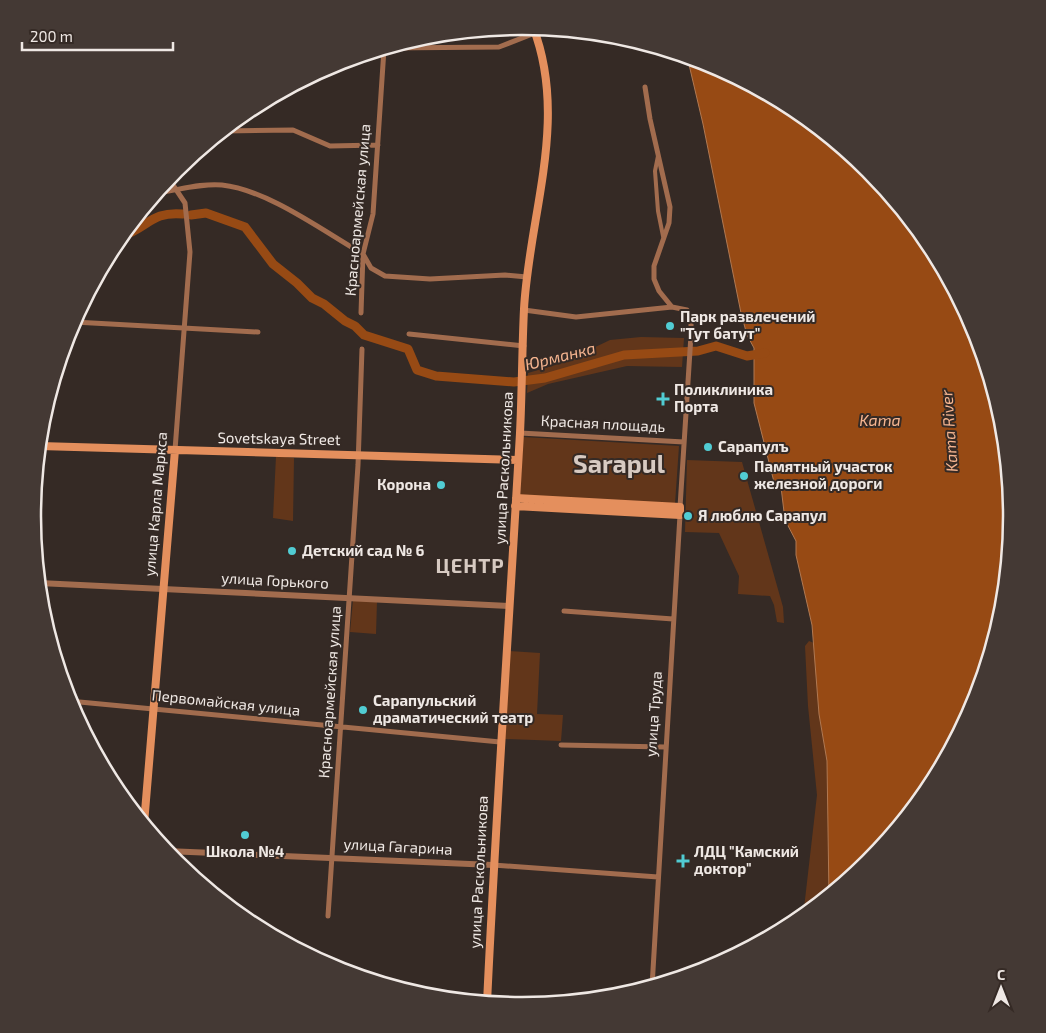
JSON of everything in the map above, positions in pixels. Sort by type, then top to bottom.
[{"type":"main road","name":"улица Раскольникова","points":[[487,997],[500,742],[520,433],[524,310],[549,119],[545,70],[535,35]]},
{"type":"main road","name":"Sovetskaya Street","points":[[47,446],[518,460]]},
{"type":"main road","name":"улица Карла Маркса","points":[[145,815],[174,450]]},
{"type":"main road","points":[[516,502],[680,511]]},
{"type":"street","points":[[412,48],[499,47],[524,35]]},
{"type":"street","name":"Красноармейская улица","points":[[361,313],[363,254],[373,214],[384,56]]},
{"type":"street","points":[[645,87],[650,119],[670,208],[669,223],[654,266],[654,279],[659,291],[672,307]]},
{"type":"street","points":[[235,131],[293,130],[330,146],[378,145]]},
{"type":"street","points":[[658,151],[655,171],[658,211],[664,230],[662,245]]},
{"type":"street","name":"улица Карла Маркса","points":[[174,185],[185,203],[190,236],[190,271],[174,450]]},
{"type":"street","points":[[169,191],[222,185],[256,192],[363,254],[371,268],[385,276],[430,279],[505,275],[527,277]]},
{"type":"street","points":[[524,310],[576,317],[672,307]]},
{"type":"street","name":"улица Труда","points":[[652,981],[688,355],[691,335],[691,320],[687,310],[672,307]]},
{"type":"street","points":[[82,323],[258,332]]},
{"type":"street","points":[[409,334],[524,349]]},
{"type":"street","name":"Красноармейская улица","points":[[328,916],[358,455],[362,349]]},
{"type":"street","name":"Красная площадь","points":[[520,433],[684,442]]},
{"type":"street","name":"улица Горького","points":[[47,583],[509,606]]},
{"type":"street","points":[[564,611],[673,619]]},
{"type":"street","name":"Первомайская улица","points":[[78,702],[500,742]]},
{"type":"street","points":[[561,745],[665,747]]},
{"type":"street","name":"улица Гагарина","points":[[178,851],[493,865],[658,877]]},
{"type":"shaded area","points":[[641,337],[684,338],[682,367],[627,366],[548,384],[527,393],[528,373],[562,363],[610,340]]},
{"type":"shaded area","points":[[523,437],[679,446],[675,504],[520,496]]},
{"type":"shaded area","points":[[276,456],[294,458],[293,521],[273,518]]},
{"type":"shaded area","points":[[687,460],[742,462],[783,607],[784,623],[777,622],[774,605],[770,596],[738,594],[739,576],[719,533],[685,532]]},
{"type":"shaded area","points":[[353,600],[377,601],[376,634],[350,632]]},
{"type":"shaded area","points":[[809,641],[814,643],[819,714],[827,761],[829,888],[804,907],[817,795],[808,706],[805,646]]},
{"type":"shaded area","points":[[509,651],[540,653],[537,714],[563,715],[561,741],[505,739]]},
{"type":"water","name":"Kama","points":[[689,65],[736,85],[791,116],[840,154],[863,176],[905,223],[940,276],[955,304],[979,362],[995,423],[1003,485],[1003,548],[995,610],[979,671],[955,729],[940,757],[905,810],[863,857],[829,888],[827,761],[819,714],[812,625],[796,555],[796,541],[785,520],[781,487],[774,482],[754,403],[754,348],[747,335],[741,313],[703,124]]},
{"type":"waterway","name":"Юрманка","points":[[191,215],[206,213],[245,227],[273,264],[312,298],[324,304],[345,321],[355,326],[364,335],[408,349],[417,370],[436,376],[514,382],[545,378],[624,355],[698,351],[716,346],[747,356],[765,353]]},
{"type":"waterway","name":"Юрманка","points":[[136,230],[164,215],[183,214]]},
{"type":"place","name":"Парк развлечений \"Тут батут\"","points":[[670,326]]},
{"type":"place","name":"Поликлиника Порта","points":[[663,399]]},
{"type":"place","name":"Сарапулъ","points":[[708,447]]},
{"type":"place","name":"Памятный участок железной дороги","points":[[744,476]]},
{"type":"place","name":"Корона","points":[[441,485]]},
{"type":"place","name":"Я люблю Сарапул","points":[[688,516]]},
{"type":"place","name":"Детский сад № 6","points":[[292,551]]},
{"type":"place","name":"Сарапульский драматический театр","points":[[363,710]]},
{"type":"place","name":"Школа №4","points":[[245,835]]},
{"type":"place","name":"ЛДЦ \"Камский доктор\"","points":[[683,861]]},
{"type":"district","name":"Sarapul","points":[[619,464]]},
{"type":"district","name":"ЦЕНТР","points":[[470,566]]},
{"type":"water label","name":"Kama River","points":[[949,431]]}]
